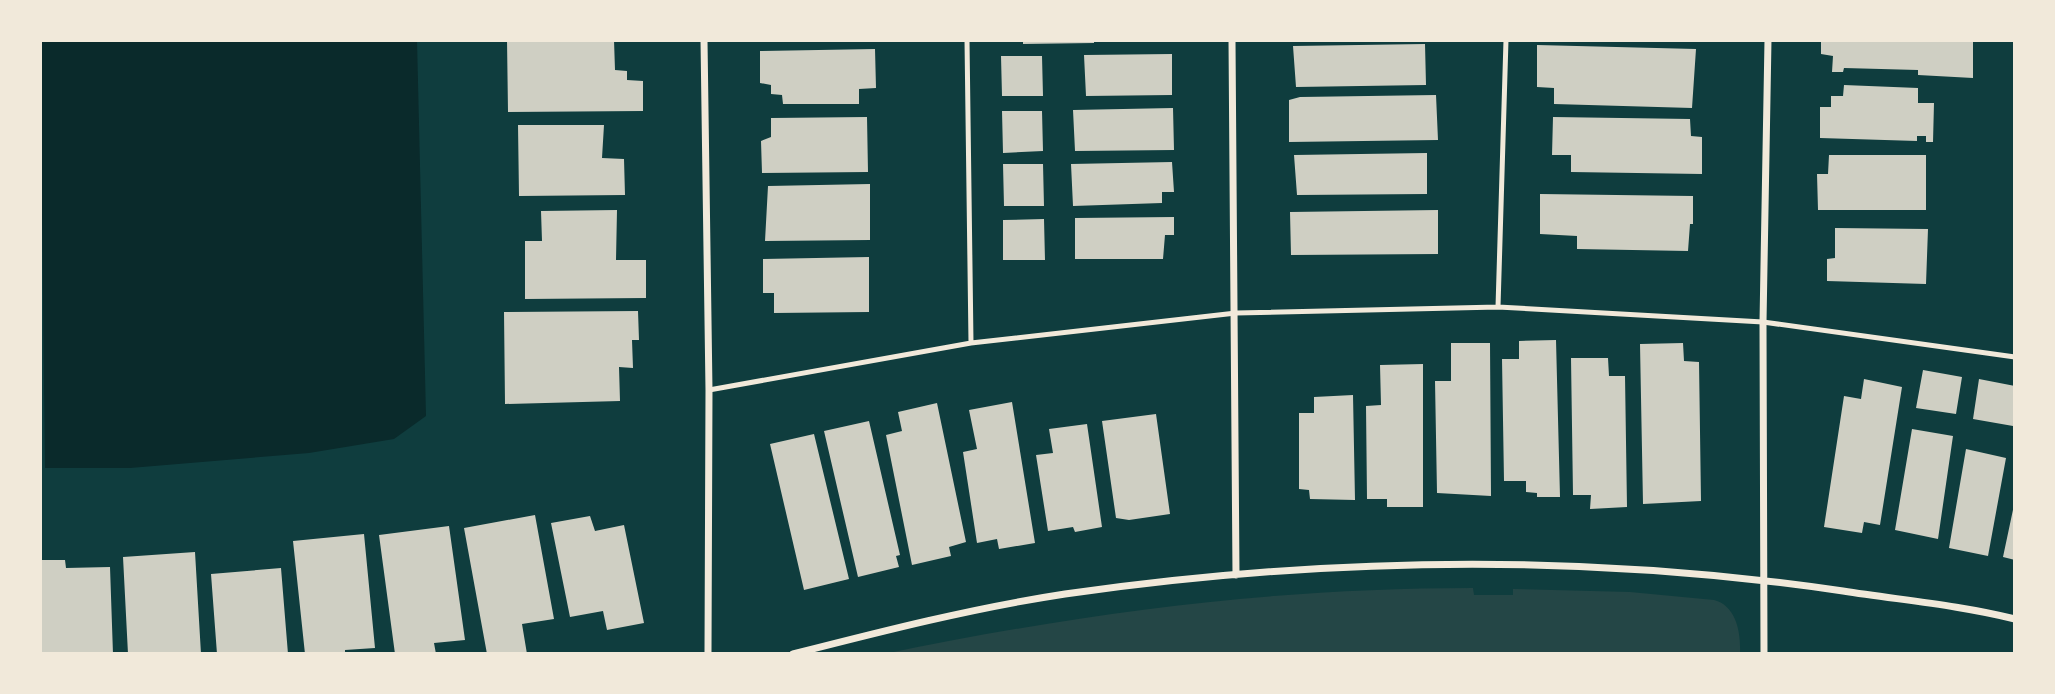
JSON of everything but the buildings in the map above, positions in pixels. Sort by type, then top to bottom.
[{"type":"street","points":[[704,40],[709,390],[708,654]]},
{"type":"street","points":[[1232,40],[1236,575]]},
{"type":"street","points":[[1763,654],[1763,322],[1768,40]]},
{"type":"street","points":[[793,654],[923,621],[1051,597],[1236,575],[1446,563],[1594,565],[1762,579],[2015,619]]},
{"type":"lane","points":[[967,40],[971,343]]},
{"type":"lane","points":[[1498,307],[1506,40]]},
{"type":"lane","points":[[709,390],[971,343],[1236,313],[1498,307],[1763,322],[2015,357]]},
{"type":"shaded area","points":[[40,40],[417,40],[426,416],[394,439],[309,453],[130,468],[45,468]]},
{"type":"shaded area","points":[[1473,588],[1474,595],[1513,595],[1513,589],[1630,592],[1714,600],[1722,603],[1733,614],[1740,638],[1740,654],[884,654],[1031,626],[1177,606],[1323,593]]}]
